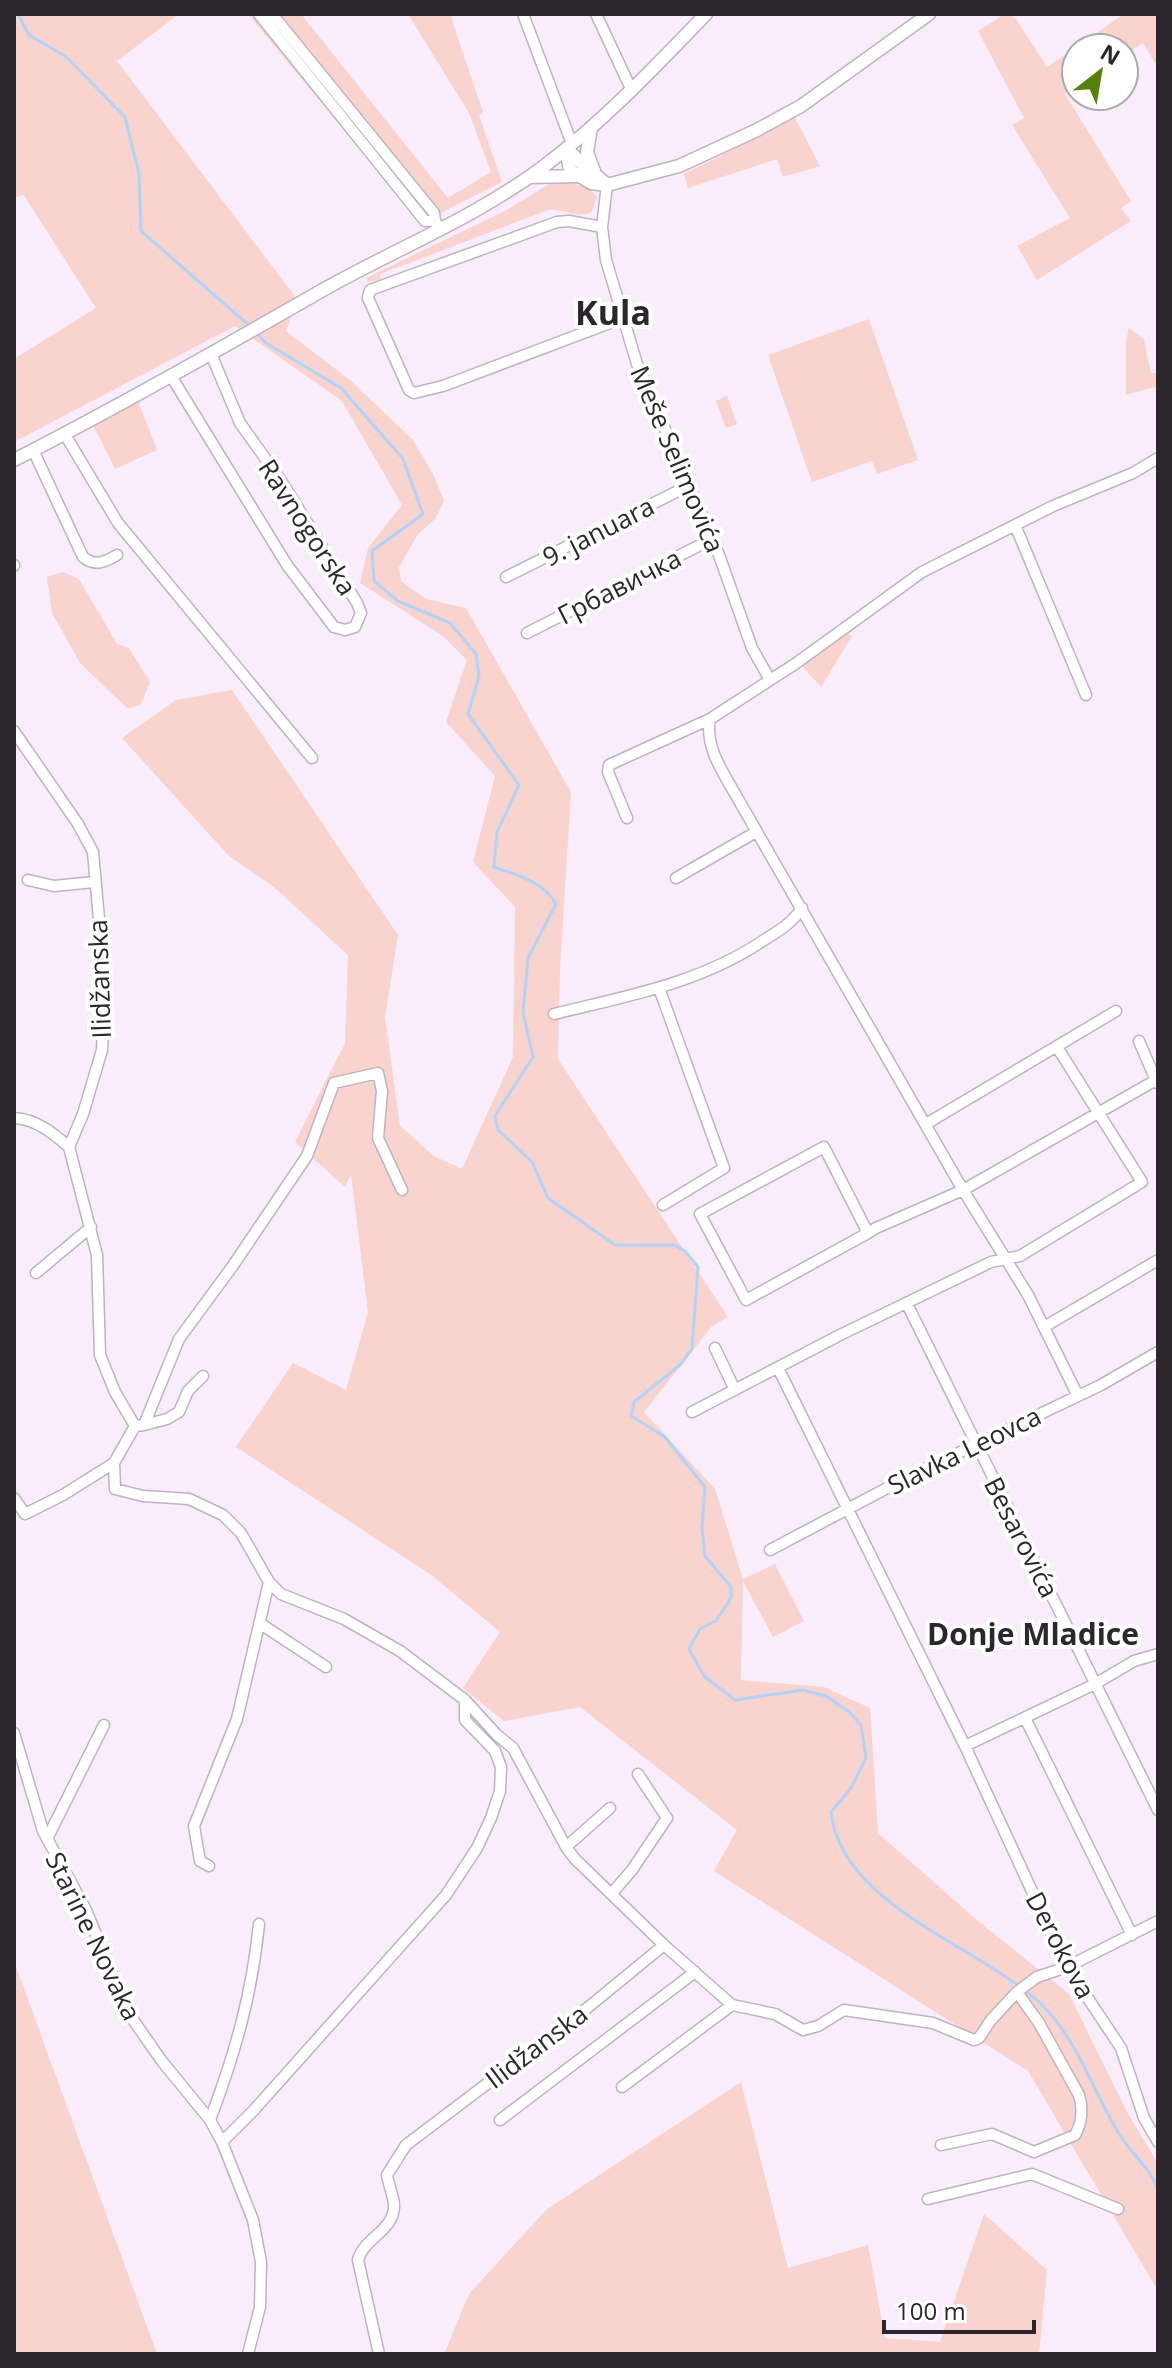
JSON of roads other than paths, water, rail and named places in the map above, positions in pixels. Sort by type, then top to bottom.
[{"type":"main road","points":[[14,460],[245,336],[529,177],[632,91],[706,14]]},
{"type":"main road","points":[[569,146],[569,168],[591,183],[679,166],[801,106],[929,14]]},
{"type":"main road","points":[[591,128],[587,152],[602,181]]},
{"type":"main road","points":[[569,146],[602,181]]},
{"type":"main road","points":[[529,177],[577,176]]},
{"type":"street","points":[[259,14],[425,221],[437,226]]},
{"type":"street","points":[[272,14],[434,213],[437,226]]},
{"type":"street","points":[[523,14],[569,146]]},
{"type":"street","points":[[596,14],[632,91]]},
{"type":"street","name":"Meše Selimovića","points":[[602,181],[606,260],[637,364],[712,539],[752,648],[770,680]]},
{"type":"street","points":[[602,227],[557,222],[370,290],[368,298],[409,390],[414,393],[443,386],[623,318]]},
{"type":"street","name":"Ravnogorska","points":[[171,376],[287,565],[334,627],[345,630],[355,627],[361,613],[357,603],[280,479],[240,423],[211,354]]},
{"type":"street","points":[[64,433],[118,523],[312,758]]},
{"type":"street","points":[[33,450],[83,557],[88,562],[103,563],[117,555]]},
{"type":"street","points":[[627,818],[608,772],[609,765],[710,719],[770,680],[904,583],[1053,506],[1133,473],[1158,458]]},
{"type":"street","name":"9. januara","points":[[506,577],[690,485]]},
{"type":"street","points":[[1015,525],[1086,695]]},
{"type":"street","name":"Грбавичка","points":[[527,633],[712,539]]},
{"type":"street","points":[[710,719],[709,740],[717,761],[1005,1258],[1078,1396]]},
{"type":"street","name":"Ilidžanska","points":[[14,731],[93,852],[105,986],[102,1050],[83,1114],[69,1147]]},
{"type":"street","points":[[676,878],[756,832]]},
{"type":"street","points":[[28,880],[54,886],[94,882]]},
{"type":"street","points":[[554,1014],[659,988],[699,974],[750,950],[788,925],[802,908]]},
{"type":"street","points":[[659,988],[724,1168],[663,1205]]},
{"type":"street","points":[[926,1124],[1116,1011]]},
{"type":"street","points":[[868,1233],[824,1147],[700,1214],[746,1300],[868,1233],[963,1190],[1098,1110],[1157,1083],[1139,1041]]},
{"type":"street","points":[[692,1412],[907,1304],[1005,1258],[1020,1256],[1142,1182],[1057,1047]]},
{"type":"street","points":[[14,1498],[25,1514],[63,1495],[114,1463],[140,1426],[179,1339],[226,1276],[307,1156],[334,1083],[378,1073],[382,1091],[378,1138],[402,1190]]},
{"type":"street","points":[[14,1118],[35,1123],[69,1147],[97,1255],[100,1355],[115,1392],[140,1426]]},
{"type":"street","points":[[36,1273],[91,1227]]},
{"type":"street","points":[[1044,1327],[1158,1260]]},
{"type":"street","name":"Besarovića","points":[[907,1304],[1158,1810]]},
{"type":"street","points":[[715,1348],[735,1390]]},
{"type":"street","name":"Slavka Leovca","points":[[770,1550],[846,1508],[1078,1396],[1158,1352]]},
{"type":"street","name":"Derokova","points":[[778,1368],[965,1746],[1067,1967],[1121,2048],[1144,2118],[1158,2142]]},
{"type":"street","points":[[140,1426],[167,1419],[179,1412],[188,1391],[203,1376]]},
{"type":"street","points":[[114,1463],[113,1487],[143,1496],[189,1499],[223,1515],[241,1533],[269,1582],[281,1594],[344,1619],[400,1651],[465,1700],[513,1748],[566,1847],[664,1945],[732,2005],[775,2014],[803,2030],[818,2026],[844,2010],[933,2023],[974,2040],[1017,1992],[1037,1977],[1067,1967],[1158,1921]]},
{"type":"street","points":[[209,1866],[200,1861],[194,1826],[237,1719],[269,1582]]},
{"type":"street","points":[[261,1624],[326,1667]]},
{"type":"street","points":[[965,1746],[1095,1684],[1134,1661],[1158,1654]]},
{"type":"street","points":[[222,2142],[446,1895],[463,1873],[485,1833],[500,1791],[500,1761],[495,1751],[465,1720],[465,1700]]},
{"type":"street","points":[[1025,1718],[1132,1935]]},
{"type":"street","points":[[47,1839],[104,1725]]},
{"type":"street","name":"Starine Novaka","points":[[14,1733],[30,1794],[47,1839],[86,1910],[127,2011],[161,2060],[210,2120],[253,2220],[261,2262],[260,2307],[248,2354]]},
{"type":"street","points":[[612,1893],[632,1870],[667,1818],[638,1774]]},
{"type":"street","points":[[566,1847],[610,1808]]},
{"type":"street","points":[[210,2120],[232,2062],[249,2001],[259,1924]]},
{"type":"street","name":"Ilidžanska","points":[[379,2354],[358,2260],[360,2250],[388,2224],[395,2205],[387,2175],[406,2145],[586,2009],[664,1945]]},
{"type":"street","name":"Ilidžanska","points":[[500,2120],[695,1972]]},
{"type":"street","points":[[941,2145],[992,2134],[1034,2152],[1075,2135],[1082,2107],[1074,2084],[1017,1992]]},
{"type":"street","points":[[622,2087],[732,2005]]},
{"type":"street","points":[[1032,2174],[1034,2152]]},
{"type":"street","points":[[928,2199],[1032,2174],[1118,2209]]},
{"type":"waterway","points":[[18,14],[29,35],[65,56],[125,117],[139,174],[141,231],[252,328]]},
{"type":"waterway","points":[[257,333],[266,343],[341,388],[403,459],[423,514],[372,551],[374,581],[398,601],[450,623],[476,654],[479,676],[468,714],[519,785],[497,832],[494,867],[537,885],[556,904],[528,958],[523,1012],[533,1057],[495,1116],[498,1130],[532,1162],[548,1198],[615,1245],[674,1245],[685,1251],[698,1267],[692,1349],[680,1365],[634,1402],[631,1416],[665,1437],[705,1487],[702,1527],[705,1556],[731,1587],[731,1598],[716,1621],[700,1629],[689,1649],[704,1676],[735,1700],[803,1690],[826,1696],[848,1711],[861,1725],[866,1758],[851,1788],[831,1812],[840,1845],[859,1874],[886,1899],[1015,1983],[1055,2019],[1123,2140],[1151,2175],[1158,2189]]},
{"type":"district","name":"Kula","points":[[613,312]]},
{"type":"district","name":"Donje Mladice","points":[[1033,1633]]}]
